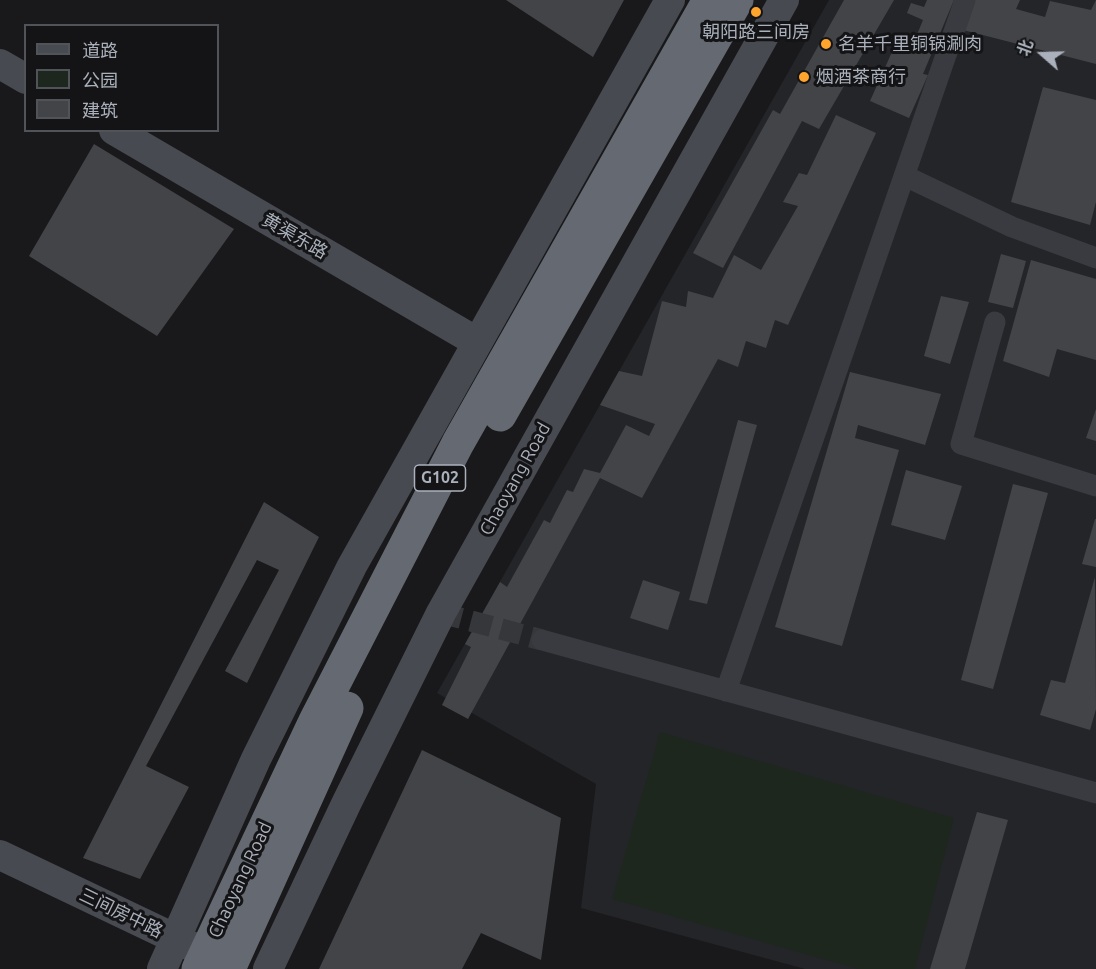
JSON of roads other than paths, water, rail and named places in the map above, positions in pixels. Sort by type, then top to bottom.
[{"type":"highway","name":"Chaoyang Road","points":[[214,960],[315,721],[453,453],[709,0]]},
{"type":"highway","name":"Chaoyang Road","points":[[214,960],[336,732],[478,454],[737,0]]},
{"type":"street","name":"Chaoyang Road","points":[[162,969],[214,960],[256,759],[352,566],[670,0]]},
{"type":"street","name":"Chaoyang Road","points":[[268,969],[347,802],[441,613],[784,0]]},
{"type":"street","points":[[726,691],[965,0]]},
{"type":"street","points":[[0,64],[24,78]]},
{"type":"street","name":"黄渠东路","points":[[117,132],[477,342]]},
{"type":"street","points":[[905,176],[1012,227],[1096,258]]},
{"type":"street","points":[[995,322],[961,444],[1096,486]]},
{"type":"street","points":[[542,640],[1096,793]]},
{"type":"street","name":"三间房中路","points":[[0,855],[214,960]]},
{"type":"tunnel","points":[[441,613],[542,640]]},
{"type":"place","name":"朝阳路三间房","points":[[756,12]]},
{"type":"place","name":"名羊千里铜锅涮肉","points":[[826,44]]},
{"type":"place","name":"烟酒茶商行","points":[[804,77]]}]
